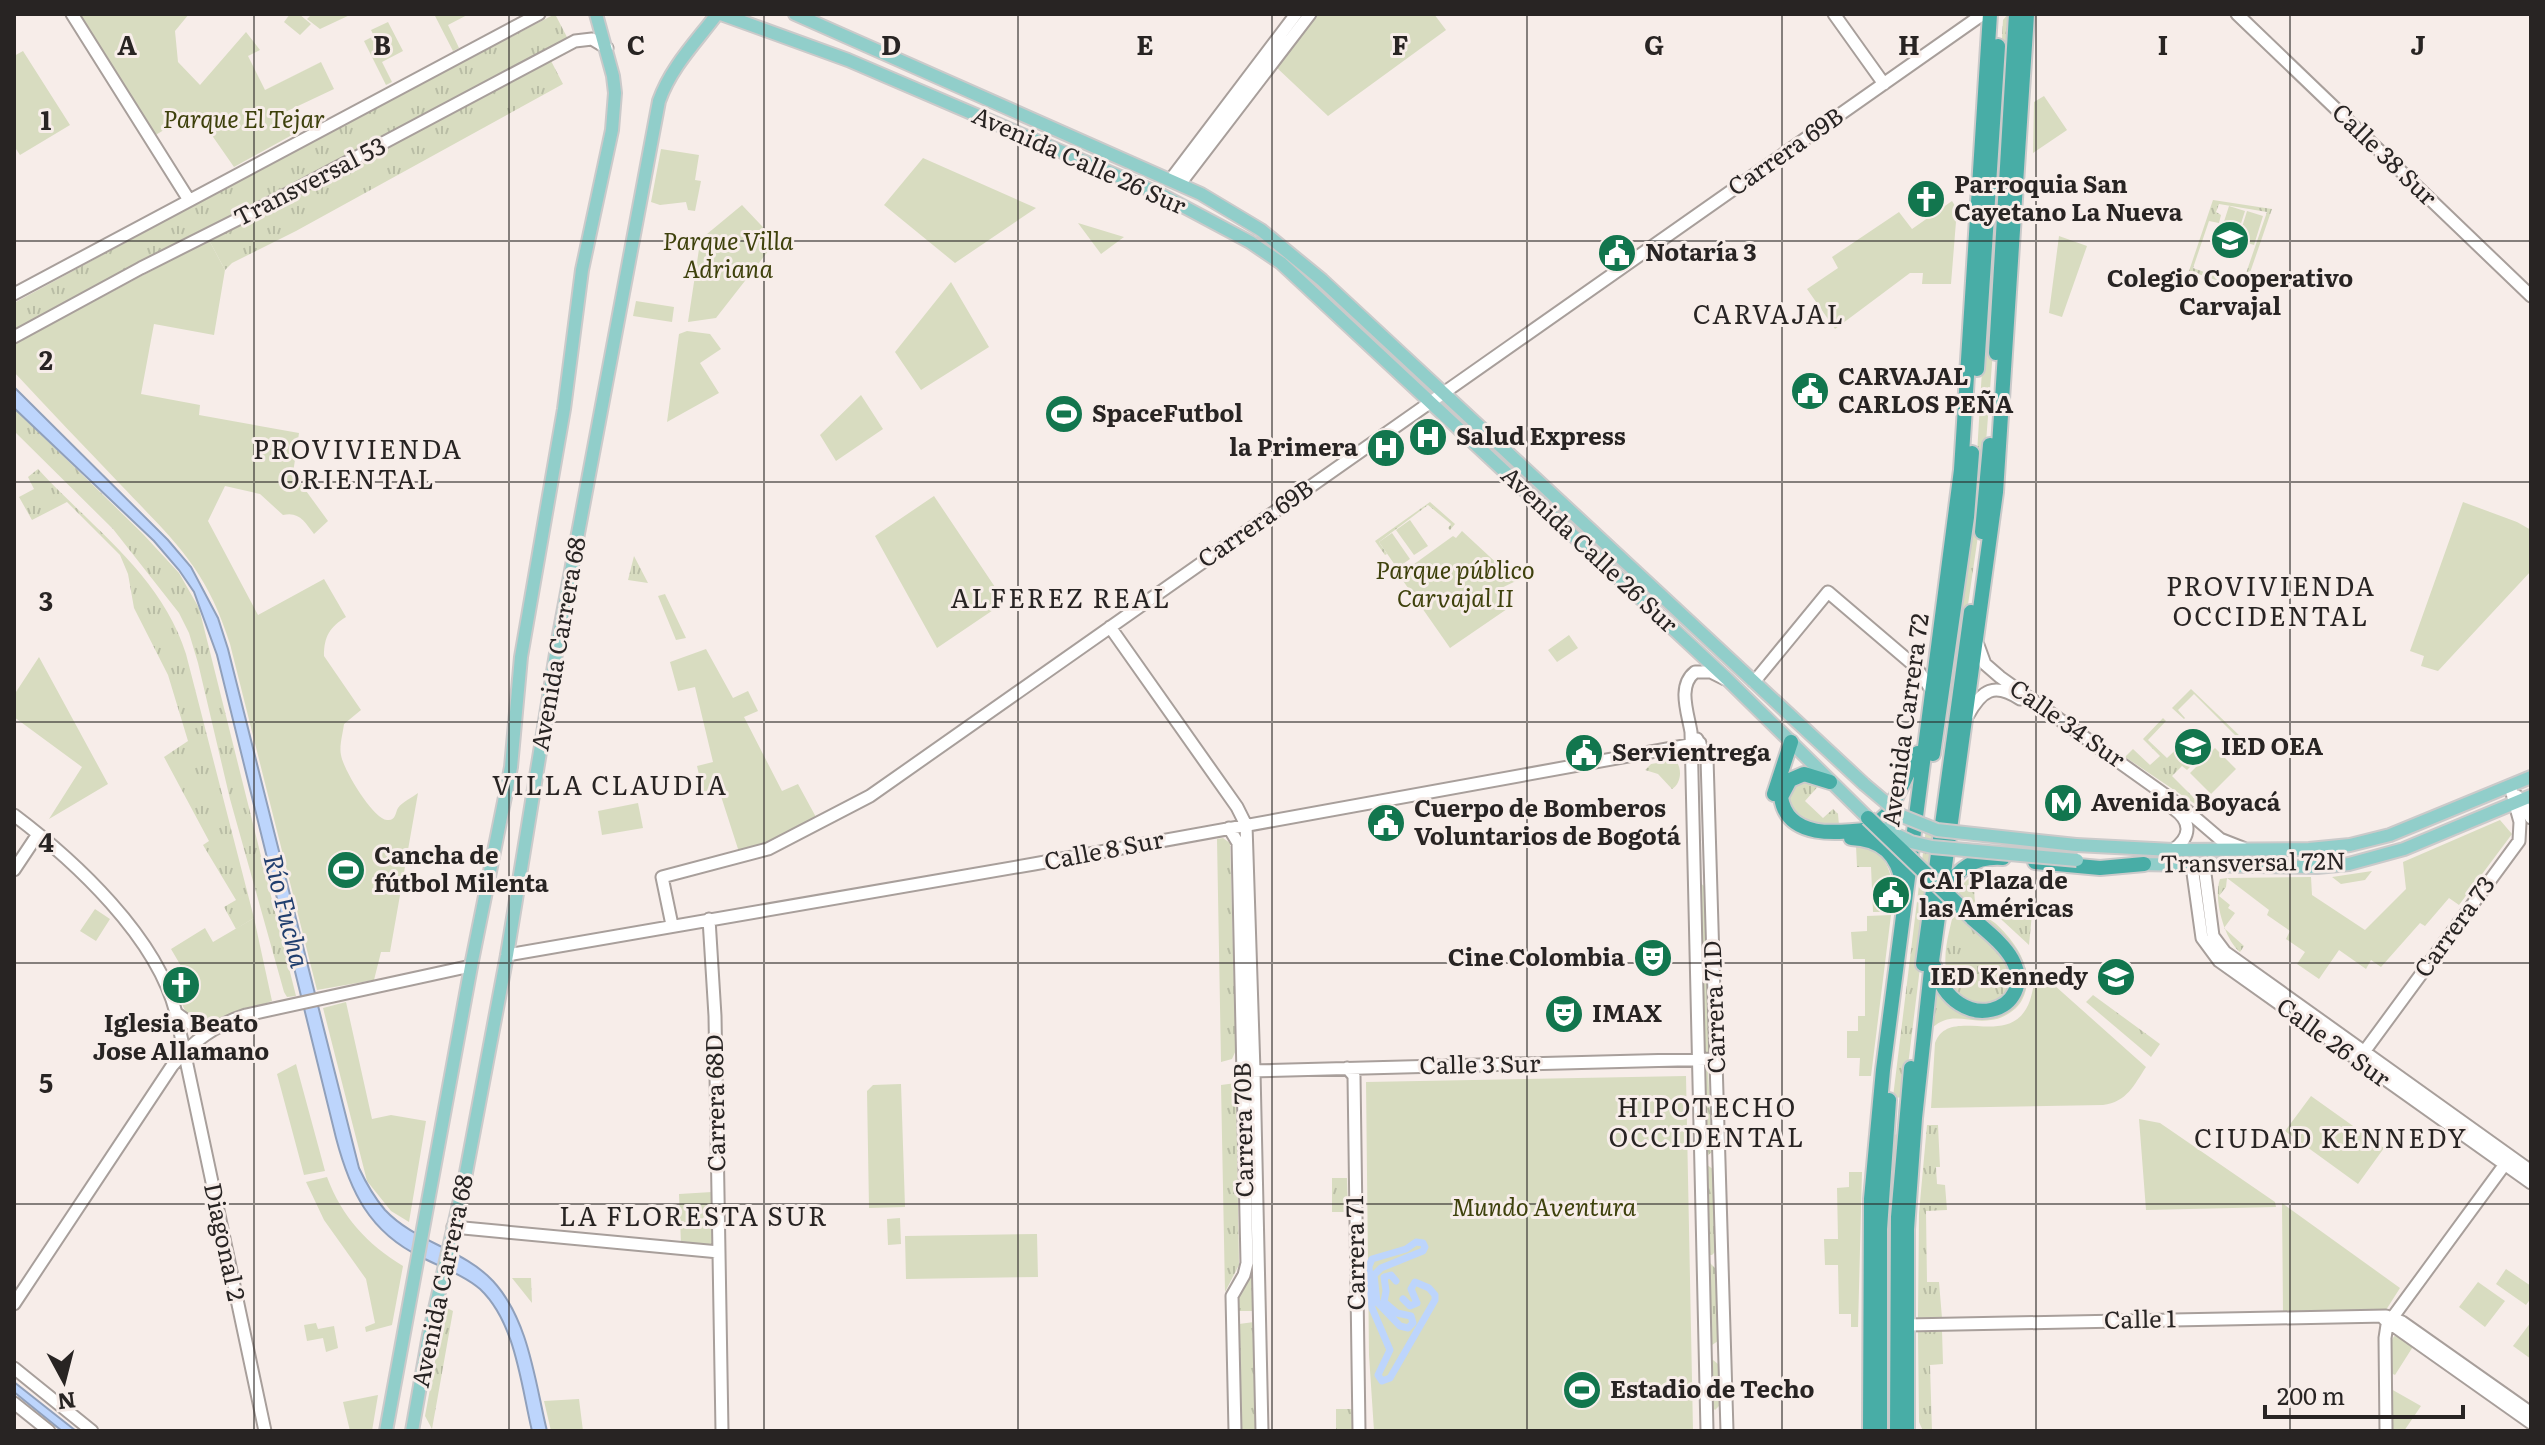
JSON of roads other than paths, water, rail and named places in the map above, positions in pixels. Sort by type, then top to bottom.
[{"type":"highway","name":"Avenida Carrera 72","points":[[1870,1431],[1870,1249],[1877,1124],[1960,477],[1990,14]]},
{"type":"highway","name":"Avenida Carrera 72","points":[[1880,1431],[1882,1187],[1894,1060],[1967,517],[1999,14]]},
{"type":"highway","name":"Avenida Carrera 72","points":[[1897,1431],[1897,1249],[1912,1056],[1950,752],[1984,515],[2016,14]]},
{"type":"highway","points":[[1907,1431],[1908,1213],[1918,1084],[1998,479],[2027,14]]},
{"type":"highway","points":[[2004,235],[2016,209]]},
{"type":"highway","points":[[1973,273],[1985,252]]},
{"type":"highway","points":[[1960,477],[1967,517]]},
{"type":"highway","points":[[1984,515],[1988,553]]},
{"type":"highway","points":[[1974,591],[1981,614]]},
{"type":"highway","points":[[1941,625],[1956,596]]},
{"type":"highway","points":[[1830,782],[1804,774],[1793,777],[1785,784],[1782,803],[1793,823],[1817,831],[1875,827],[1888,813],[1903,787],[1926,735]]},
{"type":"highway","points":[[1791,742],[1775,786],[1774,805],[1782,822],[1788,830],[1801,837],[1869,839],[1885,847],[1898,865],[1905,896]]},
{"type":"highway","points":[[1868,818],[2002,946],[2014,962],[2018,979],[2013,997],[1990,1010],[1963,1007],[1945,993],[1932,961]]},
{"type":"highway","points":[[1942,903],[1947,888],[1961,869],[1972,862],[1991,857],[2100,868],[2144,864]]},
{"type":"highway","points":[[1912,1056],[1918,1084]]},
{"type":"highway","points":[[1897,1249],[1908,1213]]},
{"type":"highway","points":[[1870,1249],[1879,1272]]},
{"type":"main road","name":"Avenida Carrera 68","points":[[386,1431],[471,966],[511,767],[521,657],[564,409],[582,270],[612,130],[615,93],[607,48],[596,14]]},
{"type":"main road","name":"Avenida Carrera 68","points":[[412,1431],[507,955],[559,635],[659,101],[664,86],[681,60],[719,14]]},
{"type":"main road","name":"Avenida Calle 26 Sur","points":[[719,14],[848,60],[1160,194],[1250,242],[1301,281],[1727,679],[1868,818],[1895,836],[1932,847],[2077,860]]},
{"type":"main road","name":"Avenida Calle 26 Sur","points":[[795,14],[1175,182],[1224,206],[1261,230],[1322,280],[1902,816],[1937,830],[2076,845]]},
{"type":"main road","points":[[809,14],[915,68]]},
{"type":"main road","name":"Transversal 72N","points":[[2076,845],[2173,850],[2329,848],[2390,835],[2530,777]]},
{"type":"main road","name":"Transversal 72N","points":[[2077,860],[2198,866],[2317,867],[2349,864],[2404,849],[2522,800]]},
{"type":"street","points":[[72,14],[189,200]]},
{"type":"street","name":"Transversal 53","points":[[14,294],[539,14]]},
{"type":"street","points":[[1175,182],[1296,14]]},
{"type":"street","points":[[1175,182],[1310,14]]},
{"type":"street","points":[[1834,14],[1884,84]]},
{"type":"street","name":"Carrera 69B","points":[[672,925],[662,877],[768,849],[845,811],[904,773],[1983,14]]},
{"type":"street","name":"Calle 38 Sur","points":[[2237,14],[2531,296]]},
{"type":"street","name":"Transversal 53","points":[[14,337],[575,41],[592,39],[607,48]]},
{"type":"street","points":[[1754,682],[1828,592],[1916,667],[1932,692]]},
{"type":"street","points":[[1110,627],[1237,807],[1246,825]]},
{"type":"street","name":"Calle 34 Sur","points":[[1977,640],[1985,664],[2182,814],[2188,831],[2186,838],[2173,850]]},
{"type":"street","name":"Carrera 71D","points":[[1707,1431],[1697,1060],[1694,740],[1685,694],[1688,677],[1695,672],[1705,671],[1727,679]]},
{"type":"street","name":"Calle 34 Sur","points":[[1967,716],[1982,694],[1995,689],[2009,692],[2057,721],[2185,809],[2220,839],[2250,850]]},
{"type":"street","name":"Calle 8 Sur","points":[[507,955],[1246,825],[1694,740]]},
{"type":"street","name":"Carrera 71D","points":[[1694,740],[1707,758],[1727,1431]]},
{"type":"street","name":"Carrera 73","points":[[2361,1056],[2519,841],[2522,800],[2510,786]]},
{"type":"street","points":[[2522,800],[2531,818]]},
{"type":"street","name":"Diagonal 2","points":[[14,815],[86,876],[122,917],[165,984],[176,1013],[265,1431]]},
{"type":"street","name":"Carrera 70B","points":[[1235,1431],[1232,1296],[1247,1263],[1249,1071],[1246,825]]},
{"type":"street","name":"Carrera 70B","points":[[1229,828],[1238,843],[1262,1431]]},
{"type":"street","points":[[14,870],[38,834]]},
{"type":"street","name":"Calle 26 Sur","points":[[2198,866],[2213,936],[2222,957],[2505,1159],[2531,1183]]},
{"type":"street","name":"Carrera 68D","points":[[709,919],[715,1016],[722,1431]]},
{"type":"street","points":[[14,1304],[183,1053],[209,1031],[232,1020],[284,1006],[471,966]]},
{"type":"street","points":[[176,1013],[191,1024],[209,1031]]},
{"type":"street","name":"Calle 3 Sur","points":[[1249,1071],[1354,1071],[1716,1059]]},
{"type":"street","name":"Carrera 71","points":[[1354,1071],[1359,1431]]},
{"type":"street","points":[[2386,1431],[2385,1338],[2390,1320],[2485,1189],[2492,1184],[2505,1159]]},
{"type":"street","name":"Calle 26 Sur","points":[[2505,1159],[2531,1171]]},
{"type":"street","points":[[1700,1161],[1719,1160]]},
{"type":"street","points":[[453,1227],[719,1252]]},
{"type":"street","points":[[1702,1259],[1722,1258]]},
{"type":"street","name":"Calle 1","points":[[1907,1325],[2372,1315],[2402,1322],[2531,1413]]},
{"type":"street","name":"Calle 1","points":[[2390,1320],[2531,1423]]},
{"type":"street","points":[[1705,1354],[1724,1353]]},
{"type":"street","points":[[14,1368],[92,1431]]},
{"type":"street","points":[[14,1403],[49,1431]]},
{"type":"street","points":[[1706,1415],[1726,1414]]},
{"type":"water","name":"Río Fucha","points":[[14,387],[168,540],[191,567],[218,618],[359,1168],[377,1200],[397,1221],[481,1270],[505,1297],[529,1352],[547,1431],[532,1431],[515,1356],[502,1319],[492,1303],[467,1280],[403,1247],[388,1235],[364,1208],[355,1192],[336,1138],[217,655],[194,592],[154,541],[14,408]]},
{"type":"water","points":[[14,1382],[76,1431],[62,1431],[14,1392]]},
{"type":"waterway","points":[[1396,1281],[1391,1275],[1384,1277],[1384,1302],[1397,1313],[1411,1316],[1413,1323],[1408,1328],[1400,1326],[1377,1302],[1374,1275],[1381,1268],[1423,1251],[1423,1243],[1416,1242],[1406,1249],[1372,1259],[1369,1266],[1372,1308],[1390,1350],[1378,1375],[1382,1381],[1390,1378],[1435,1295],[1429,1288],[1415,1282],[1411,1289],[1417,1303],[1410,1306],[1403,1299]]},
{"type":"place","name":"Parroquia San Cayetano La Nueva","points":[[1926,199]]},
{"type":"place","name":"Colegio Cooperativo Carvajal","points":[[2230,240]]},
{"type":"place","name":"Notaría 3","points":[[1617,253]]},
{"type":"place","name":"CARVAJAL CARLOS PEÑA","points":[[1810,391]]},
{"type":"place","name":"SpaceFutbol","points":[[1064,414]]},
{"type":"place","name":"Salud Express","points":[[1428,437]]},
{"type":"place","name":"la Primera","points":[[1386,448]]},
{"type":"place","name":"IED OEA","points":[[2193,747]]},
{"type":"place","name":"Servientrega","points":[[1584,753]]},
{"type":"place","name":"Avenida Boyacá","points":[[2063,803]]},
{"type":"place","name":"Cuerpo de Bomberos Voluntarios de Bogotá","points":[[1386,823]]},
{"type":"place","name":"Cancha de fútbol Milenta","points":[[346,870]]},
{"type":"place","name":"CAI Plaza de las Américas","points":[[1891,895]]},
{"type":"place","name":"Cine Colombia","points":[[1653,958]]},
{"type":"place","name":"IED Kennedy","points":[[2116,977]]},
{"type":"place","name":"Iglesia Beato Jose Allamano","points":[[181,985]]},
{"type":"place","name":"IMAX","points":[[1564,1014]]},
{"type":"place","name":"Estadio de Techo","points":[[1582,1390]]},
{"type":"district","name":"CARVAJAL","points":[[1769,315]]},
{"type":"district","name":"PROVIVIENDA ORIENTAL","points":[[358,465]]},
{"type":"district","name":"ALFEREZ REAL","points":[[1061,599]]},
{"type":"district","name":"PROVIVIENDA OCCIDENTAL","points":[[2271,602]]},
{"type":"district","name":"VILLA CLAUDIA","points":[[610,786]]},
{"type":"district","name":"HIPOTECHO OCCIDENTAL","points":[[1707,1123]]},
{"type":"district","name":"CIUDAD KENNEDY","points":[[2331,1139]]},
{"type":"district","name":"LA FLORESTA SUR","points":[[694,1217]]},
{"type":"park label","name":"Parque El Tejar","points":[[244,120]]},
{"type":"park label","name":"Parque Villa Adriana","points":[[728,256]]},
{"type":"park label","name":"Parque público Carvajal II","points":[[1455,585]]},
{"type":"park label","name":"Mundo Aventura","points":[[1544,1208]]}]
